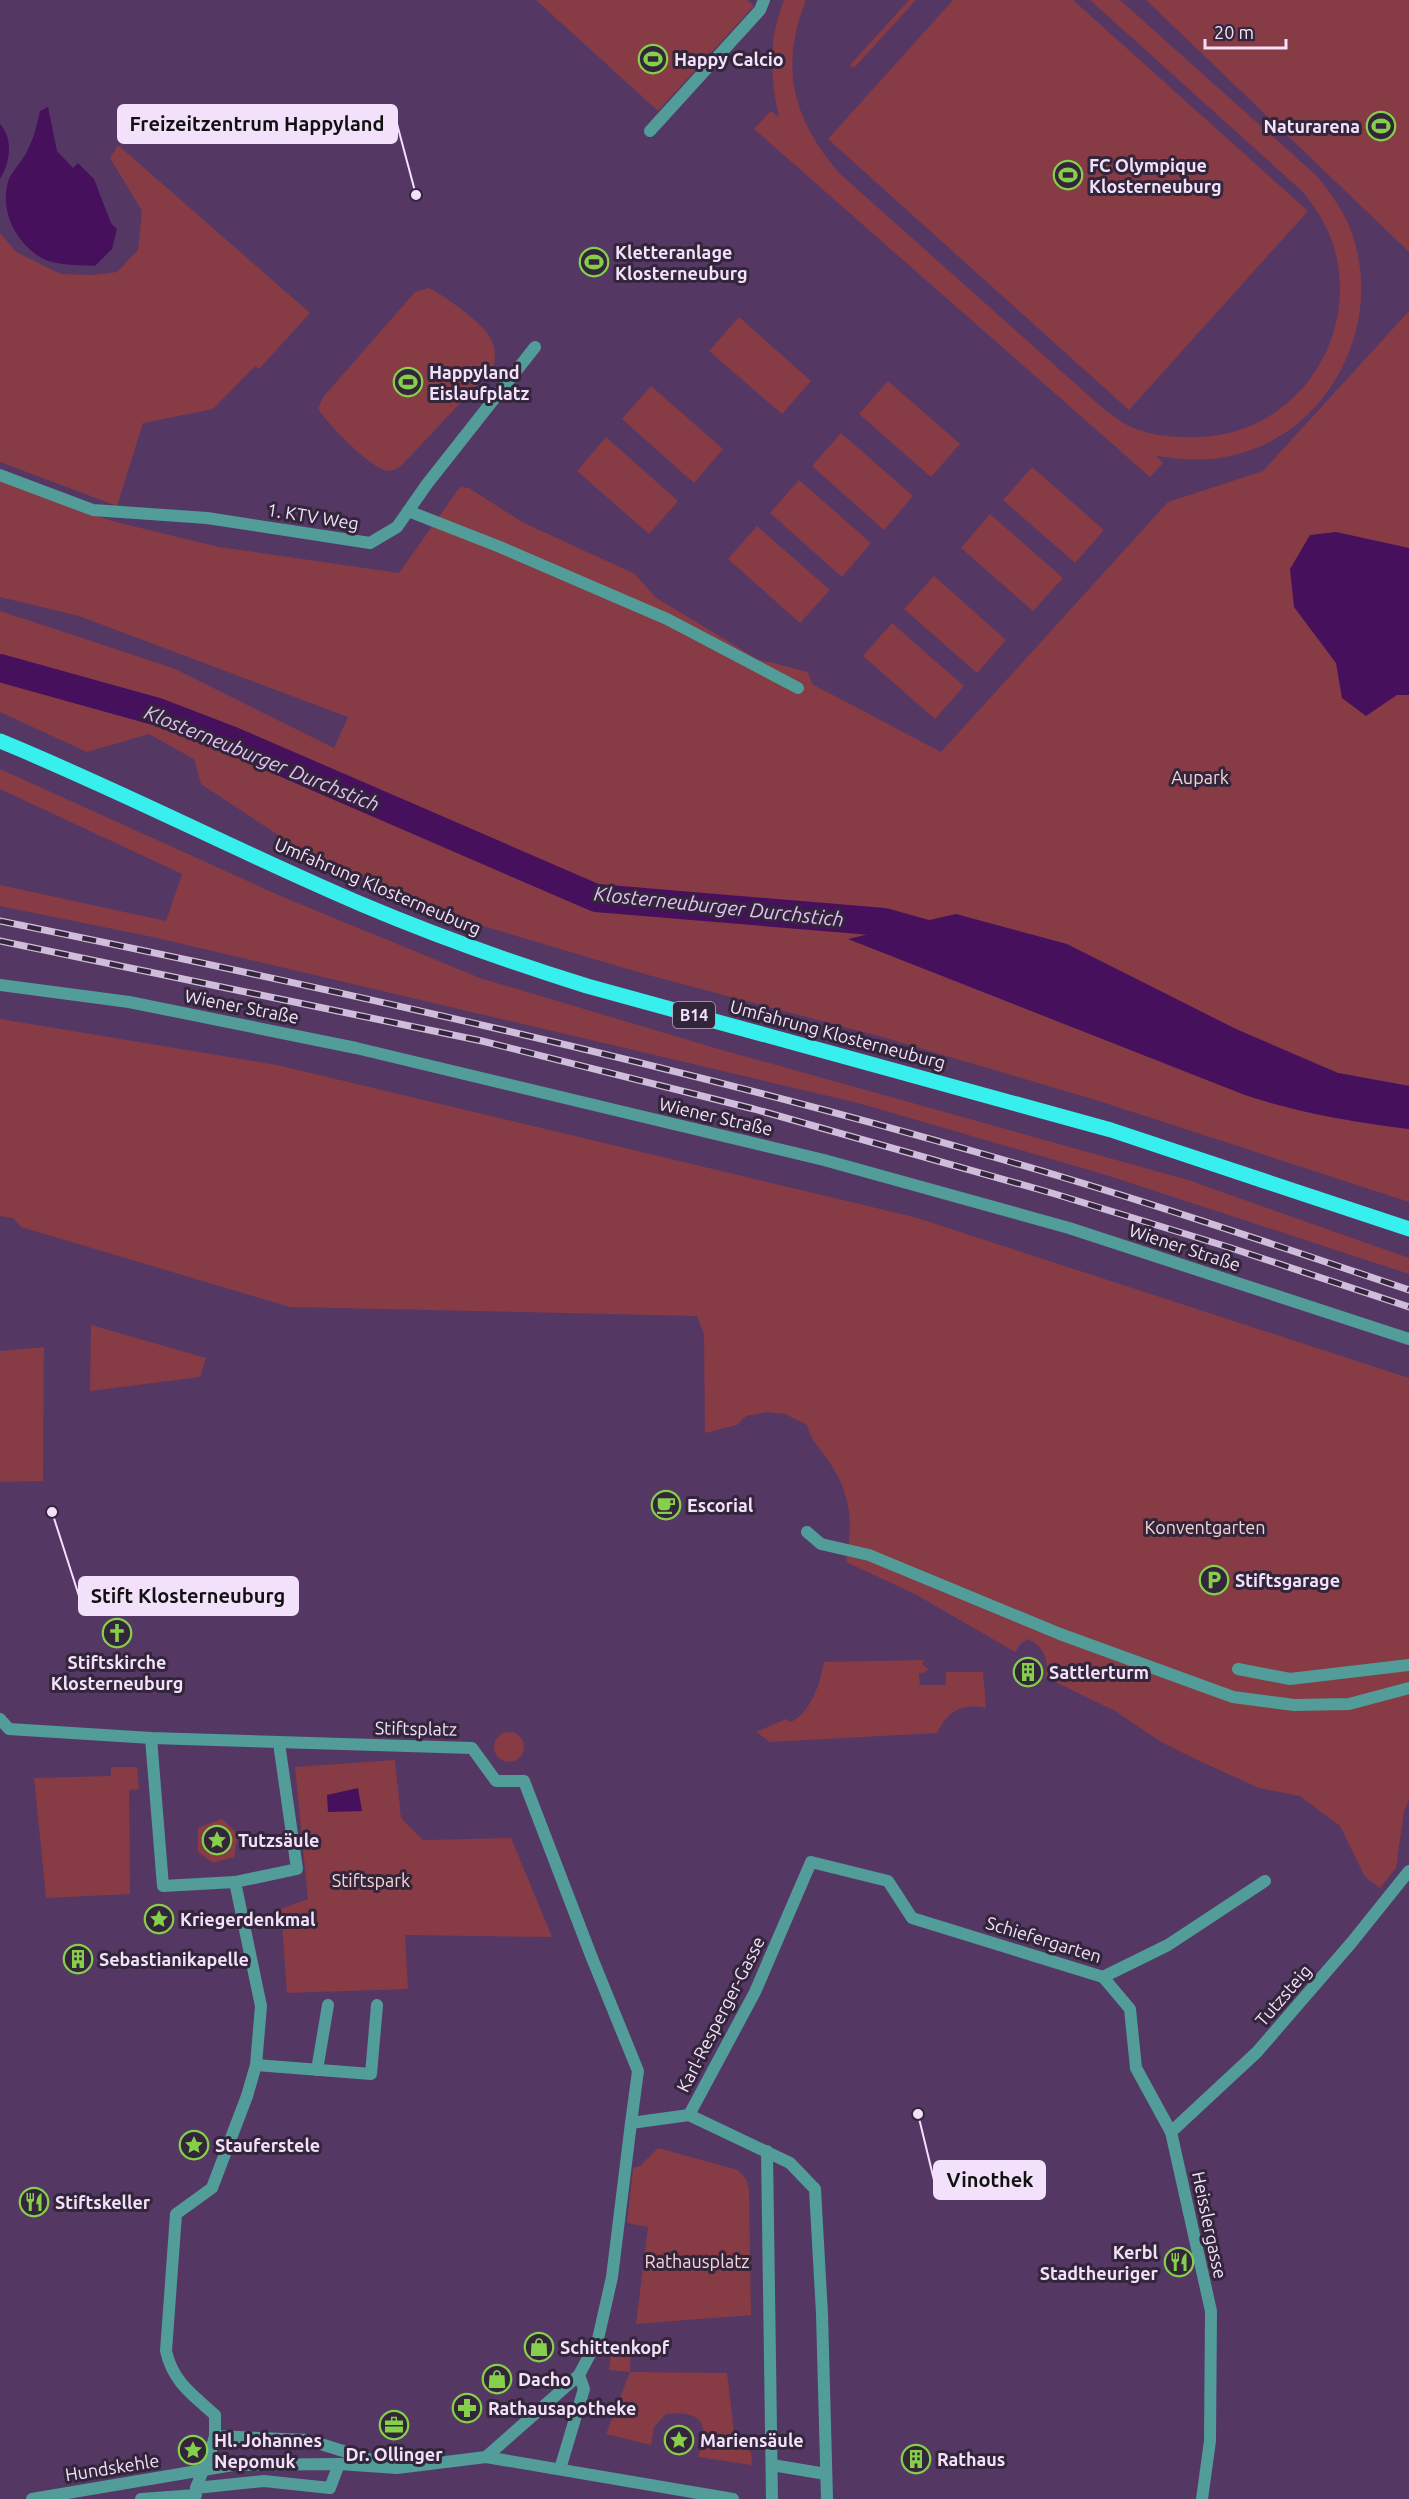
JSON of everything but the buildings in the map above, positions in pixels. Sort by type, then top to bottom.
[{"type":"main road","name":"Umfahrung Klosterneuburg","points":[[0,741],[72,770],[361,904],[511,962],[587,986],[1111,1130],[1409,1229]]},
{"type":"street","points":[[650,131],[760,10],[764,0]]},
{"type":"street","name":"1. KTV Weg","points":[[0,475],[93,510],[207,518],[370,543],[397,527],[427,484],[535,348]]},
{"type":"street","points":[[408,511],[500,547],[667,619],[798,688]]},
{"type":"street","name":"Wiener Straße","points":[[0,985],[129,1002],[356,1048],[824,1160],[1069,1228],[1409,1339]]},
{"type":"street","points":[[807,1532],[821,1544],[869,1555],[1070,1638],[1233,1697],[1294,1705],[1349,1704],[1409,1688]]},
{"type":"street","points":[[1238,1669],[1290,1679],[1409,1665]]},
{"type":"street","name":"Stiftsplatz","points":[[0,1719],[9,1729],[152,1738],[472,1748],[496,1781],[524,1781],[638,2071],[631,2123]]},
{"type":"street","points":[[152,1738],[163,1886],[235,1882],[297,1869],[279,1743]]},
{"type":"street","name":"Schiefergarten","points":[[811,1862],[888,1881],[912,1918],[1103,1977],[1168,1945],[1265,1881]]},
{"type":"street","name":"Karl-Resperger-Gasse","points":[[689,2115],[755,1992],[811,1862]]},
{"type":"street","name":"Tutzsteig","points":[[1171,2132],[1257,2052],[1352,1942],[1409,1871]]},
{"type":"street","points":[[196,2494],[215,2436],[215,2415],[186,2389],[170,2370],[166,2351],[176,2214],[212,2188],[247,2096],[256,2065],[261,2006],[235,1882]]},
{"type":"street","name":"Heisslergasse","points":[[1103,1977],[1130,2009],[1136,2068],[1171,2132],[1211,2311],[1210,2441],[1202,2499]]},
{"type":"street","points":[[256,2065],[371,2074],[376,2005]]},
{"type":"street","points":[[317,2070],[328,2006]]},
{"type":"street","points":[[486,2457],[579,2375],[598,2339],[612,2277],[631,2123],[689,2115],[790,2163],[814,2189],[822,2314],[827,2499]]},
{"type":"street","points":[[767,2151],[772,2499]]},
{"type":"street","points":[[560,2469],[584,2389],[579,2375]]},
{"type":"street","points":[[215,2436],[308,2440],[397,2468]]},
{"type":"street","points":[[141,2499],[196,2494],[264,2481],[330,2488],[339,2464],[397,2468],[486,2457],[733,2499]]},
{"type":"street","name":"Hundskehle","points":[[32,2499],[233,2465],[339,2464]]},
{"type":"street","points":[[772,2465],[826,2474]]},
{"type":"green space","name":"Happy Calcio","points":[[536,0],[747,0],[754,6],[658,111]]},
{"type":"green space","points":[[784,0],[806,0],[793,48],[792,70],[795,92],[811,133],[839,173],[1106,411],[1122,422],[1141,431],[1175,437],[1200,437],[1232,432],[1261,421],[1286,404],[1308,382],[1324,356],[1335,328],[1340,297],[1336,255],[1325,226],[1303,192],[1090,0],[1120,0],[1318,177],[1345,217],[1351,231],[1360,268],[1360,305],[1353,342],[1338,376],[1316,406],[1289,430],[1256,448],[1211,459],[1156,456],[1163,463],[1150,477],[754,129],[771,111],[779,117],[772,58],[775,29]]},
{"type":"green space","points":[[909,0],[916,0],[854,68],[850,65]]},
{"type":"green space","name":"FC Olympique Klosterneuburg","points":[[953,0],[1073,0],[1308,211],[1129,410],[828,139]]},
{"type":"green space","points":[[1146,0],[1409,0],[1409,252]]},
{"type":"green space","points":[[118,145],[310,313],[259,369],[255,366],[213,409],[143,423],[117,506],[0,462],[0,233],[16,252],[61,274],[93,275],[117,272],[138,250],[142,211],[110,158]]},
{"type":"green space","name":"Happyland Eislaufplatz","points":[[428,288],[463,310],[487,333],[493,343],[494,367],[402,465],[389,471],[361,455],[339,434],[318,408],[324,396],[415,292]]},
{"type":"green space","name":"Aupark","points":[[1409,311],[1409,1086],[1338,1073],[956,914],[849,939],[1245,1095],[1326,1116],[1409,1129],[1409,1202],[1099,1101],[882,1037],[648,975],[456,918],[307,854],[201,784],[194,759],[149,734],[87,752],[0,712],[0,611],[173,668],[334,748],[348,717],[79,616],[0,597],[0,481],[112,521],[219,547],[399,573],[460,487],[469,488],[522,522],[635,574],[655,597],[757,659],[808,672],[812,684],[941,752],[1168,502],[1263,471]]},
{"type":"green space","points":[[739,317],[811,381],[782,414],[709,351]]},
{"type":"green space","points":[[888,381],[960,444],[931,477],[859,414]]},
{"type":"green space","points":[[651,386],[723,449],[694,483],[622,419]]},
{"type":"green space","points":[[841,433],[913,496],[884,530],[812,466]]},
{"type":"green space","points":[[606,437],[678,501],[649,534],[577,471]]},
{"type":"green space","points":[[1032,467],[1104,530],[1075,563],[1003,500]]},
{"type":"green space","points":[[799,480],[871,543],[842,577],[770,513]]},
{"type":"green space","points":[[990,514],[1063,578],[1033,611],[961,548]]},
{"type":"green space","points":[[757,526],[830,590],[800,623],[728,559]]},
{"type":"green space","points":[[934,576],[1006,640],[977,673],[904,609]]},
{"type":"green space","points":[[892,623],[964,686],[935,719],[863,656]]},
{"type":"green space","points":[[0,769],[283,897],[480,978],[715,1048],[1188,1180],[1409,1258],[1409,1274],[1106,1175],[858,1103],[157,938],[0,906],[0,885],[166,921],[182,874],[0,789]]},
{"type":"green space","name":"Konventgarten","points":[[0,1019],[277,1065],[914,1217],[1409,1378],[1409,1800],[1404,1812],[1396,1868],[1380,1888],[1365,1877],[1340,1826],[1300,1796],[1259,1788],[1161,1742],[1115,1711],[1045,1677],[1047,1665],[1042,1650],[1029,1639],[1021,1643],[1015,1652],[915,1594],[846,1562],[850,1521],[846,1497],[836,1473],[813,1440],[807,1425],[785,1414],[766,1412],[746,1416],[737,1425],[705,1433],[704,1334],[697,1316],[290,1307],[21,1227],[13,1218],[0,1216]]},
{"type":"green space","points":[[91,1325],[206,1358],[200,1377],[90,1391]]},
{"type":"green space","points":[[44,1347],[43,1481],[0,1482],[0,1351]]},
{"type":"green space","points":[[925,1660],[922,1664],[929,1670],[919,1674],[920,1685],[946,1685],[946,1672],[983,1672],[986,1708],[969,1707],[956,1710],[941,1725],[937,1733],[770,1742],[756,1732],[786,1719],[791,1722],[804,1712],[814,1696],[824,1662]]},
{"type":"green space","points":[[509,1732],[520,1736],[524,1747],[520,1758],[509,1762],[498,1758],[494,1747],[498,1736]]},
{"type":"green space","name":"Stiftspark","points":[[395,1760],[401,1818],[423,1840],[511,1838],[552,1937],[405,1935],[408,1989],[287,1993],[281,1909],[308,1899],[295,1767]]},
{"type":"green space","points":[[111,1767],[137,1767],[139,1789],[129,1790],[130,1894],[46,1898],[34,1778],[111,1776]]},
{"type":"green space","points":[[222,1819],[238,1834],[234,1857],[213,1863],[198,1852],[198,1828]]},
{"type":"green space","name":"Rathausplatz","points":[[658,2148],[738,2170],[746,2179],[749,2190],[751,2315],[636,2324],[648,2227],[627,2223],[633,2168],[640,2166]]},
{"type":"green space","points":[[612,2346],[631,2346],[630,2372],[609,2370]]},
{"type":"green space","points":[[630,2372],[727,2373],[735,2440],[751,2452],[752,2465],[698,2457],[704,2436],[703,2428],[695,2417],[688,2415],[666,2414],[654,2427],[651,2445],[606,2434]]},
{"type":"shaded area","points":[[48,107],[57,151],[73,168],[78,163],[94,179],[111,223],[117,229],[112,249],[95,266],[60,264],[40,257],[23,243],[8,214],[6,193],[8,182],[30,144],[40,111]]},
{"type":"shaded area","points":[[0,124],[7,137],[9,151],[0,179]]},
{"type":"shaded area","points":[[1336,532],[1409,548],[1409,695],[1397,695],[1366,716],[1342,698],[1336,663],[1294,607],[1290,569],[1310,535]]},
{"type":"shaded area","points":[[956,914],[1067,944],[1236,1029],[1338,1073],[1409,1086],[1409,1129],[1326,1116],[1245,1095],[848,939]]},
{"type":"shaded area","points":[[358,1788],[362,1811],[328,1812],[327,1795]]},
{"type":"waterway","name":"Klosterneuburger Durchstich","points":[[0,668],[158,712],[231,740],[596,898],[884,922],[938,937]]},
{"type":"railway","points":[[0,921],[374,1000],[745,1089],[1095,1187],[1409,1290]]},
{"type":"railway","points":[[0,941],[482,1041],[754,1109],[1055,1194],[1228,1247],[1409,1307]]},
{"type":"place","name":"Happy Calcio","points":[[653,59]]},
{"type":"place","name":"Naturarena","points":[[1381,126]]},
{"type":"place","name":"FC Olympique Klosterneuburg","points":[[1068,175]]},
{"type":"place","name":"Freizeitzentrum Happyland","points":[[416,195]]},
{"type":"place","name":"Kletteranlage Klosterneuburg","points":[[594,262]]},
{"type":"place","name":"Happyland Eislaufplatz","points":[[408,382]]},
{"type":"place","name":"Escorial","points":[[666,1505]]},
{"type":"place","name":"Stift Klosterneuburg","points":[[52,1512]]},
{"type":"place","name":"Stiftsgarage","points":[[1214,1580]]},
{"type":"place","name":"Stiftskirche Klosterneuburg","points":[[117,1633]]},
{"type":"place","name":"Sattlerturm","points":[[1028,1672]]},
{"type":"place","name":"Tutzsäule","points":[[217,1840]]},
{"type":"place","name":"Kriegerdenkmal","points":[[159,1919]]},
{"type":"place","name":"Sebastianikapelle","points":[[78,1959]]},
{"type":"place","name":"Vinothek","points":[[918,2114]]},
{"type":"place","name":"Stauferstele","points":[[194,2145]]},
{"type":"place","name":"Stiftskeller","points":[[34,2202]]},
{"type":"place","name":"Kerbl Stadtheuriger","points":[[1179,2262]]},
{"type":"place","name":"Schittenkopf","points":[[539,2347]]},
{"type":"place","name":"Dacho","points":[[497,2379]]},
{"type":"place","name":"Rathausapotheke","points":[[467,2408]]},
{"type":"place","name":"Dr. Ollinger","points":[[394,2425]]},
{"type":"place","name":"Mariensäule","points":[[679,2440]]},
{"type":"place","name":"Hl. Johannes Nepomuk","points":[[193,2450]]},
{"type":"place","name":"Rathaus","points":[[916,2459]]}]
